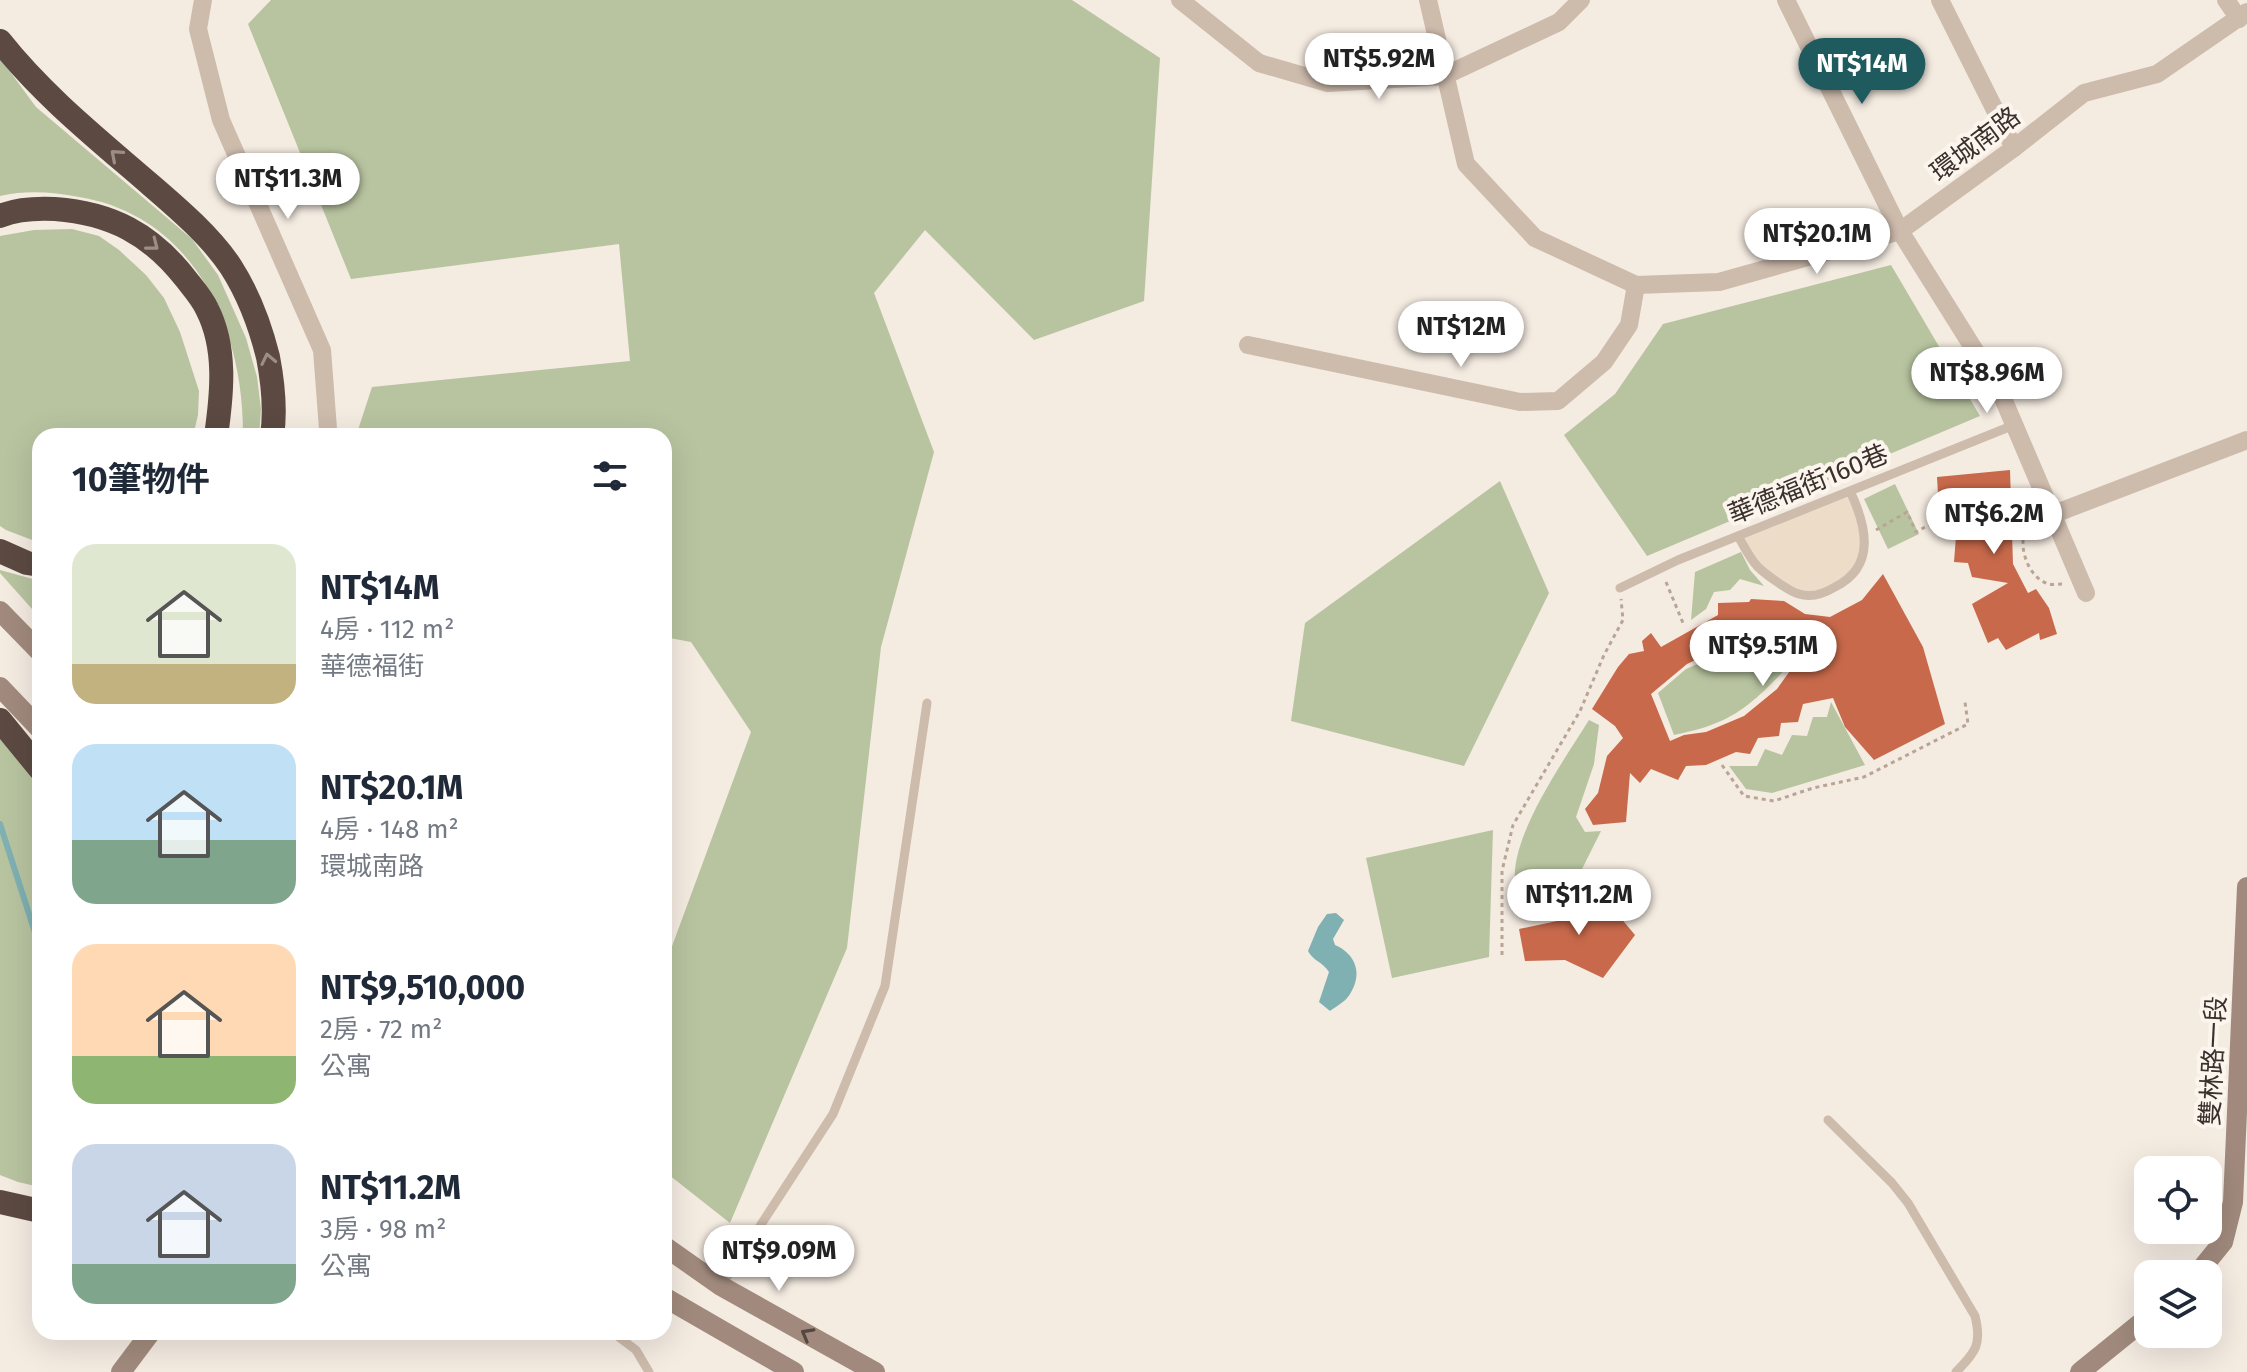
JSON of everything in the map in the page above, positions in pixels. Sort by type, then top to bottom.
[{"type":"highway","points":[[0,41],[57,104],[179,210],[230,265],[256,314],[264,342],[274,398],[272,428]]},
{"type":"highway","points":[[0,216],[30,209],[96,214],[154,244],[170,259],[207,309],[222,361],[230,428]]},
{"type":"highway","points":[[217,428],[222,361]]},
{"type":"highway","points":[[0,551],[32,564]]},
{"type":"highway","points":[[0,720],[32,759]]},
{"type":"highway","points":[[0,1202],[32,1209]]},
{"type":"street","points":[[203,0],[198,29],[221,120],[322,350],[328,428]]},
{"type":"street","points":[[1180,0],[1259,63],[1328,83],[1444,76],[1559,22],[1581,0]]},
{"type":"street","name":"環城南路","points":[[1428,0],[1466,164],[1535,238],[1636,285],[1719,282],[1900,231],[2084,93],[2157,74],[2243,15]]},
{"type":"street","points":[[1786,0],[1900,231],[1999,389],[2083,585]]},
{"type":"street","points":[[1940,0],[2014,148]]},
{"type":"street","points":[[2226,0],[2243,15]]},
{"type":"street","points":[[1248,345],[1520,402],[1558,401],[1604,362],[1629,325],[1636,285]]},
{"type":"street","points":[[2054,514],[2247,440]]},
{"type":"street","points":[[0,611],[32,644]]},
{"type":"street","points":[[0,687],[32,721]]},
{"type":"street","name":"雙林路一段","points":[[2208,1260],[2223,1242],[2233,1202],[2247,887]]},
{"type":"street","points":[[672,1252],[721,1286],[875,1372]]},
{"type":"street","points":[[672,1302],[794,1372]]},
{"type":"street","points":[[2080,1372],[2134,1328]]},
{"type":"street","points":[[127,1370],[146,1340]]},
{"type":"lane","name":"華德福街160巷","points":[[1620,588],[1660,568],[2014,425]]},
{"type":"lane","points":[[1738,536],[1757,566],[1799,594],[1821,594],[1855,573],[1862,559],[1866,535],[1850,491]]},
{"type":"lane","points":[[721,1286],[833,1114],[885,986],[927,703]]},
{"type":"lane","points":[[1828,1120],[1908,1203],[1975,1316],[1979,1333],[1977,1345],[1956,1372]]},
{"type":"lane","points":[[623,1340],[636,1350],[649,1372]]},
{"type":"path","points":[[1866,535],[1907,512],[1916,532],[1929,525]]},
{"type":"path","points":[[2054,514],[2035,519],[2025,531],[2023,548],[2029,567],[2051,585],[2083,585]]},
{"type":"path","points":[[1660,568],[1683,623]]},
{"type":"path","points":[[1502,955],[1502,871],[1513,825],[1580,711],[1623,620],[1620,588]]},
{"type":"path","points":[[1722,765],[1744,796],[1774,801],[1813,788],[1864,777],[1968,724],[1965,702]]},
{"type":"green space","points":[[271,0],[1072,0],[1160,58],[1144,301],[1034,340],[925,230],[874,293],[934,452],[881,647],[847,948],[730,1223],[672,1177],[672,946],[751,732],[691,642],[672,638],[672,428],[359,428],[372,387],[630,361],[619,244],[351,279],[248,24]]},
{"type":"green space","points":[[0,58],[36,107],[192,239],[218,275],[246,338],[257,377],[260,428],[243,428],[234,356],[222,318],[205,284],[182,253],[154,227],[119,208],[79,197],[30,192],[0,196]]},
{"type":"green space","points":[[72,229],[99,236],[146,275],[164,298],[180,332],[199,391],[195,428],[32,428],[32,540],[0,526],[0,236],[34,230]]},
{"type":"green space","points":[[1891,265],[1980,416],[1647,556],[1564,435],[1615,394],[1663,324]]},
{"type":"green space","points":[[1500,481],[1549,593],[1464,766],[1291,721],[1305,623]]},
{"type":"green space","points":[[1895,484],[1919,534],[1888,549],[1864,499]]},
{"type":"green space","points":[[1741,552],[1750,570],[1764,586],[1740,579],[1730,590],[1714,592],[1706,609],[1691,620],[1695,572]]},
{"type":"green space","points":[[0,570],[32,579],[32,609]]},
{"type":"green space","points":[[1782,647],[1791,663],[1755,699],[1723,720],[1674,735],[1658,693],[1686,669],[1736,650]]},
{"type":"green space","points":[[1831,702],[1865,765],[1772,793],[1746,789],[1729,766],[1757,766],[1765,749],[1782,755],[1792,735],[1807,736],[1813,717],[1827,717]]},
{"type":"green space","points":[[1589,720],[1599,725],[1594,764],[1576,817],[1585,832],[1601,831],[1576,881],[1561,884],[1558,910],[1516,914],[1515,870],[1525,833],[1544,793]]},
{"type":"green space","points":[[0,737],[32,776],[32,1185],[0,1175]]},
{"type":"green space","points":[[1493,830],[1489,957],[1392,978],[1366,858]]},
{"type":"shaded area","points":[[1850,491],[1859,511],[1862,559],[1840,585],[1799,594],[1757,566],[1738,536]]},
{"type":"water","points":[[1336,913],[1344,920],[1333,939],[1335,945],[1348,954],[1357,972],[1348,997],[1330,1011],[1319,1002],[1329,972],[1308,951],[1327,914]]},
{"type":"building","points":[[2010,470],[2013,564],[2028,593],[2036,589],[2049,608],[2057,634],[2040,640],[2039,633],[2006,650],[1998,638],[1988,643],[1972,604],[2008,583],[1972,577],[1968,563],[1954,562],[1958,510],[1939,511],[1937,477]]},
{"type":"building","points":[[1883,574],[1923,647],[1945,724],[1874,760],[1845,727],[1833,698],[1803,704],[1798,722],[1781,723],[1779,736],[1758,738],[1750,754],[1736,752],[1706,765],[1686,766],[1678,780],[1651,769],[1640,783],[1630,773],[1626,822],[1593,825],[1585,809],[1598,793],[1607,756],[1623,738],[1615,726],[1592,709],[1629,654],[1644,651],[1642,641],[1651,633],[1661,647],[1718,615],[1718,603],[1749,602],[1751,599],[1784,601],[1805,614],[1830,617],[1862,600]],"holes":[[[1785,641],[1795,664],[1777,689],[1744,716],[1706,732],[1684,735],[1670,741],[1651,694],[1687,664],[1714,651],[1749,643]]]},
{"type":"building","points":[[1565,895],[1585,896],[1581,903],[1610,905],[1635,935],[1603,978],[1565,960],[1525,961],[1519,929],[1562,920]]},
{"type":"waterway","points":[[0,824],[32,923]]}]
